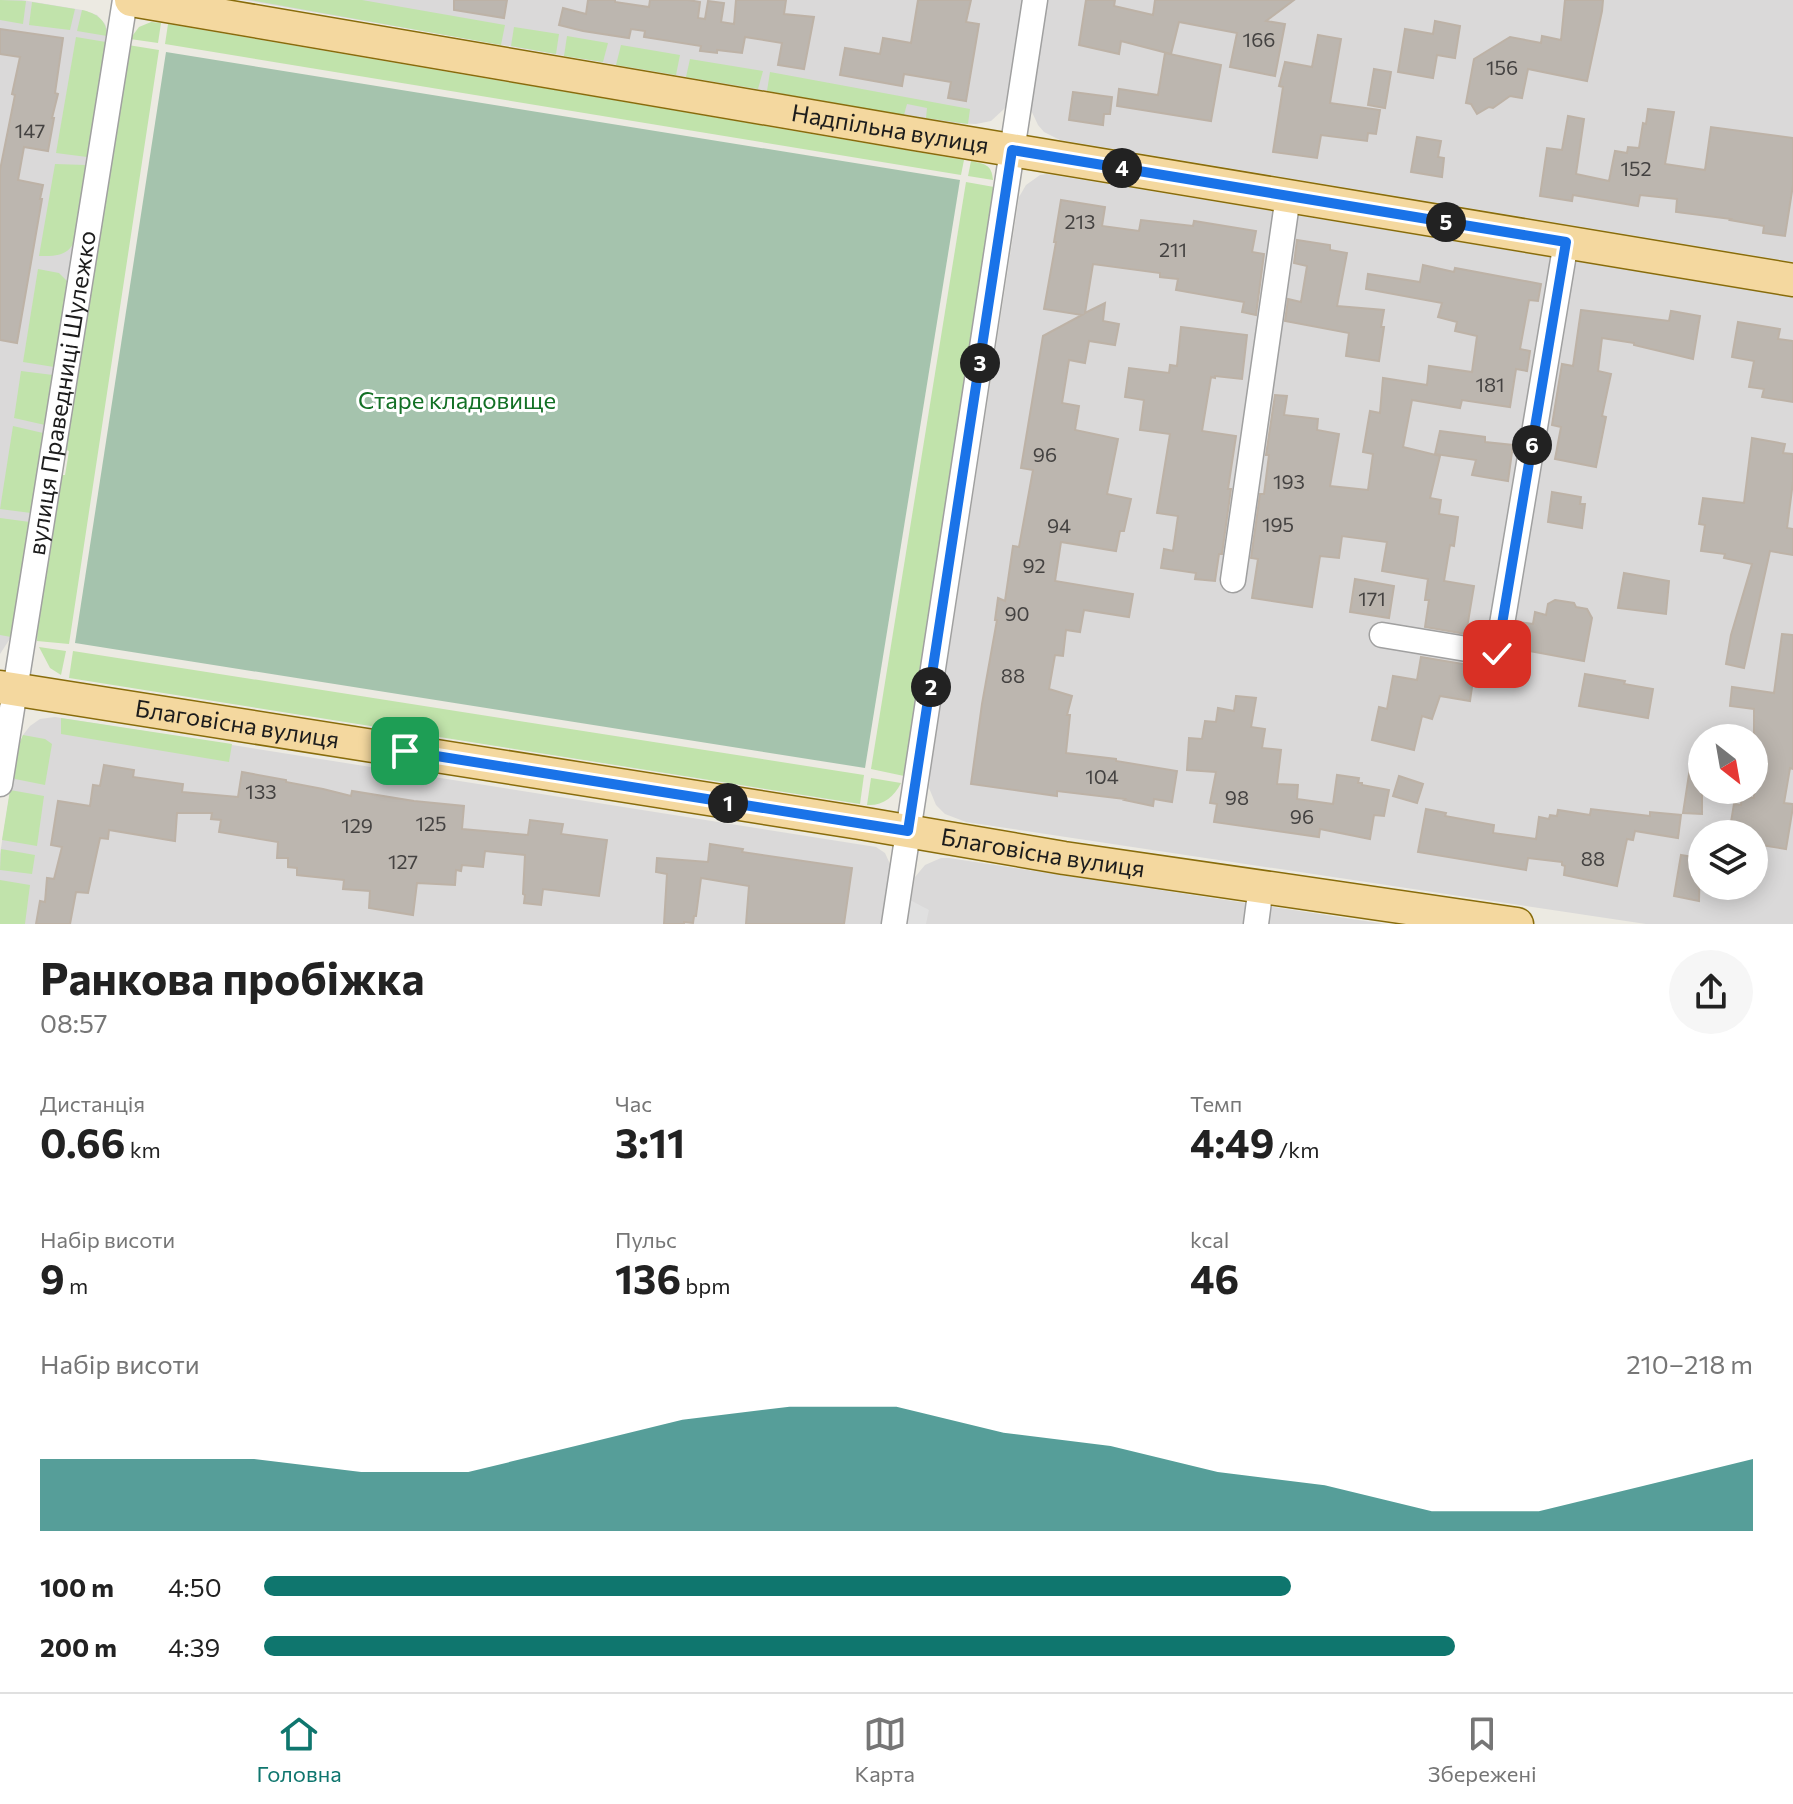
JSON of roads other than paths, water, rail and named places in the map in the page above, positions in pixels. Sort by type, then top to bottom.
[{"type":"main road","name":"Надпільна вулиця","points":[[131,0],[1793,280]]},
{"type":"main road","name":"Благовісна вулиця","points":[[8,688],[1064,858],[1517,924]]},
{"type":"street","name":"вулиця Праведниці Шулежко","points":[[0,784],[8,688],[125,0]]},
{"type":"street","points":[[894,924],[1035,0]]},
{"type":"street","points":[[1233,580],[1288,196]]},
{"type":"street","points":[[1382,635],[1497,654],[1566,242]]},
{"type":"street","points":[[1256,924],[1261,886]]},
{"type":"park label","name":"Старе кладовище","points":[[457,401]]}]
